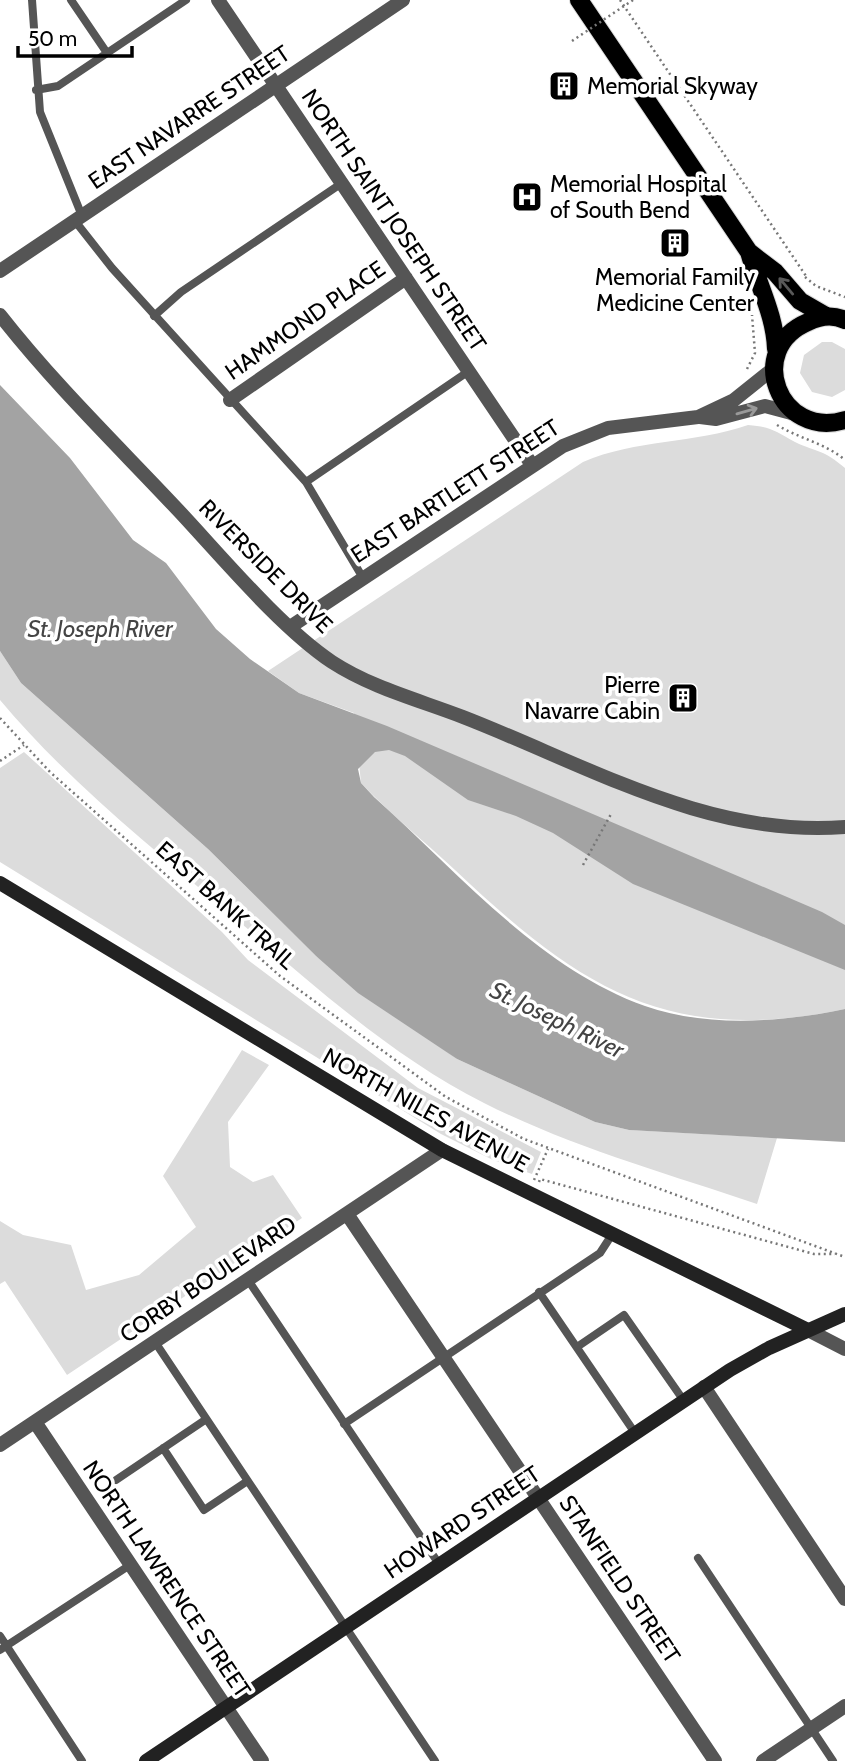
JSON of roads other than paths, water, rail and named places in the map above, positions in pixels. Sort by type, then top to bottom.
[{"type":"main road","points":[[579,0],[749,252],[775,272],[800,301],[826,316],[845,320]]},
{"type":"main road","points":[[749,252],[757,284],[773,320],[776,349],[774,368],[779,392],[796,414],[845,433]]},
{"type":"main road","points":[[776,349],[798,326],[826,316]]},
{"type":"main road","points":[[825,424],[845,420]]},
{"type":"street","name":"NORTH SAINT JOSEPH STREET","points":[[218,0],[532,465]]},
{"type":"street","name":"EAST NAVARRE STREET","points":[[0,271],[402,0]]},
{"type":"street","name":"HAMMOND PLACE","points":[[230,400],[406,278]]},
{"type":"street","name":"RIVERSIDE DRIVE","points":[[0,315],[176,508],[290,627],[333,662],[376,685],[464,717],[625,786],[740,821],[816,829],[845,827]]},
{"type":"street","name":"EAST BARTLETT STREET","points":[[698,417],[734,400],[774,368]]},
{"type":"street","name":"EAST BARTLETT STREET","points":[[290,627],[563,446],[608,428],[698,417],[716,419],[765,406],[796,414]]},
{"type":"street","name":"NORTH NILES AVENUE","points":[[0,883],[442,1150],[845,1349]]},
{"type":"street","name":"CORBY BOULEVARD","points":[[1,1443],[442,1150]]},
{"type":"street","name":"STANFIELD STREET","points":[[347,1214],[715,1761]]},
{"type":"street","name":"HOWARD STREET","points":[[146,1761],[704,1387],[769,1348],[845,1314]]},
{"type":"street","points":[[704,1387],[845,1599]]},
{"type":"street","name":"NORTH LAWRENCE STREET","points":[[35,1422],[262,1761]]},
{"type":"street","points":[[762,1761],[845,1706]]},
{"type":"lane","points":[[32,0],[36,90],[45,127],[78,218],[154,316],[306,482],[363,578]]},
{"type":"lane","points":[[71,0],[107,53]]},
{"type":"lane","points":[[36,90],[58,86],[186,0]]},
{"type":"lane","points":[[154,316],[181,292],[342,183]]},
{"type":"lane","points":[[306,482],[468,371]]},
{"type":"lane","points":[[344,1424],[605,1249],[613,1233]]},
{"type":"lane","points":[[248,1280],[439,1564]]},
{"type":"lane","points":[[540,1292],[635,1433]]},
{"type":"lane","points":[[577,1347],[624,1315],[684,1401]]},
{"type":"lane","points":[[155,1342],[246,1482],[435,1761]]},
{"type":"lane","points":[[116,1480],[205,1420]]},
{"type":"lane","points":[[163,1448],[204,1510],[246,1482]]},
{"type":"lane","points":[[698,1558],[833,1761]]},
{"type":"lane","points":[[3,1648],[130,1565]]},
{"type":"lane","points":[[0,1636],[3,1648],[82,1761]]},
{"type":"water","name":"St. Joseph River","points":[[0,385],[70,458],[133,540],[166,563],[216,629],[250,659],[299,693],[387,726],[822,912],[845,925],[845,970],[633,884],[553,833],[516,816],[468,800],[405,756],[389,750],[375,752],[358,769],[361,783],[374,797],[500,915],[569,967],[606,989],[645,1006],[694,1018],[771,1020],[845,1009],[845,1142],[629,1130],[595,1122],[457,1059],[358,993],[316,956],[208,849],[21,683],[0,651]]},
{"type":"place","name":"Memorial Skyway","points":[[564,86]]},
{"type":"place","name":"Memorial Hospital of South Bend","points":[[527,197]]},
{"type":"place","name":"Memorial Family Medicine Center","points":[[675,243]]},
{"type":"place","name":"Pierre Navarre Cabin","points":[[683,698]]}]
